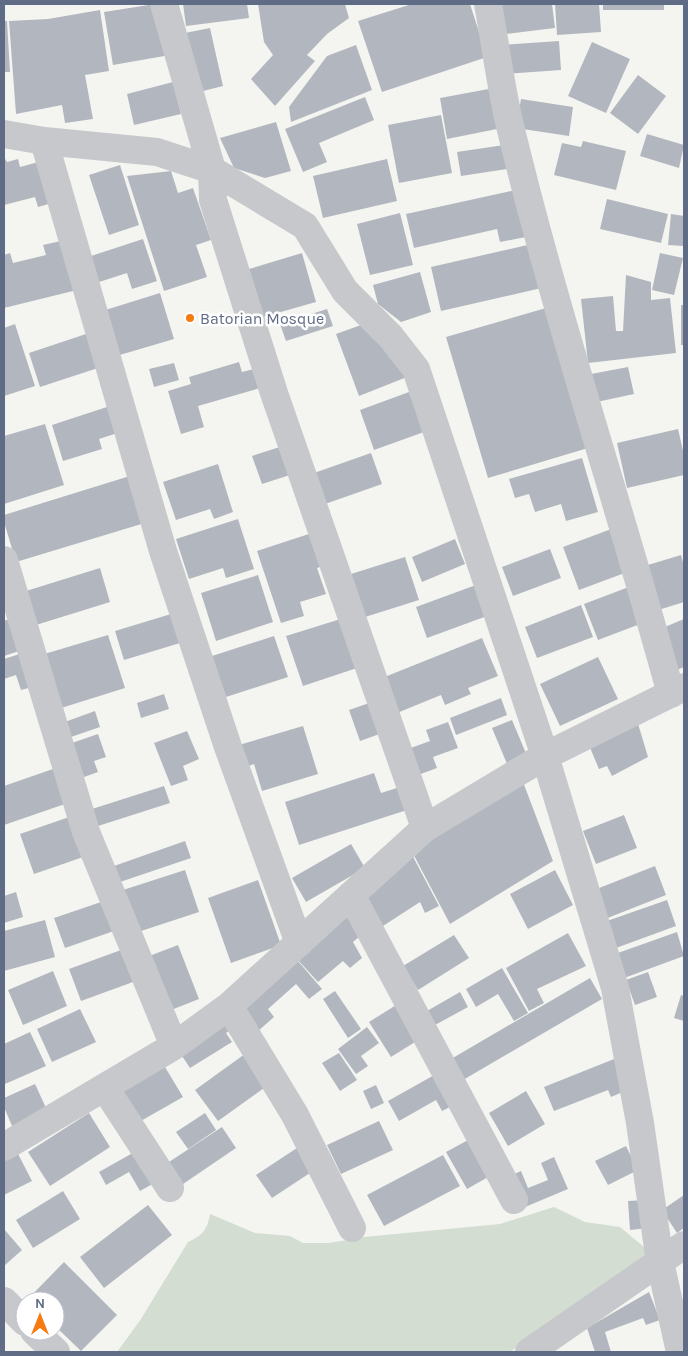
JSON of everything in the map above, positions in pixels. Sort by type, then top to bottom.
[{"type":"street","points":[[164,4],[212,170],[213,200],[272,384],[425,828]]},
{"type":"street","points":[[6,1139],[105,1088],[174,1046],[228,1006],[425,828],[545,756],[678,691],[630,548],[566,331],[511,132],[488,4]]},
{"type":"street","points":[[4,134],[44,141],[157,152],[212,170],[305,226],[345,291],[390,336],[416,370],[545,756],[615,988],[640,1124],[660,1262],[680,1352]]},
{"type":"street","points":[[44,141],[163,552],[228,747],[299,943]]},
{"type":"street","points":[[4,560],[86,832],[174,1046]]},
{"type":"street","points":[[351,895],[514,1200]]},
{"type":"street","points":[[228,1006],[295,1115],[352,1228]]},
{"type":"street","points":[[105,1088],[170,1188]]},
{"type":"street","points":[[529,1352],[684,1245]]},
{"type":"street","points":[[4,1301],[15,1312]]},
{"type":"street","points":[[44,1341],[56,1352]]},
{"type":"shaded area","points":[[554,1207],[585,1222],[620,1227],[650,1252],[510,1352],[117,1352],[141,1319],[188,1242],[204,1231],[210,1214],[255,1233],[290,1236],[303,1243],[329,1243],[364,1237],[500,1224]]},
{"type":"building","points":[[155,4],[170,55],[113,65],[104,12]]},
{"type":"building","points":[[183,4],[247,4],[249,18],[186,26]]},
{"type":"building","points":[[258,4],[345,4],[349,18],[327,34],[307,55],[315,61],[275,106],[251,79],[273,55],[264,42]]},
{"type":"building","points":[[412,4],[470,4],[487,57],[382,92],[358,21]]},
{"type":"building","points":[[493,4],[552,4],[555,28],[497,35]]},
{"type":"building","points":[[555,4],[599,4],[601,32],[557,35]]},
{"type":"building","points":[[603,4],[664,4],[664,10],[603,10]]},
{"type":"building","points":[[100,10],[109,71],[85,75],[93,119],[65,123],[62,105],[16,114],[9,21],[48,19]]},
{"type":"building","points":[[4,21],[7,21],[10,72],[4,72]]},
{"type":"building","points":[[210,28],[223,86],[199,92],[185,33]]},
{"type":"building","points":[[559,41],[561,70],[504,74],[502,45]]},
{"type":"building","points":[[592,42],[630,59],[606,113],[568,96]]},
{"type":"building","points":[[356,45],[372,90],[291,122],[289,107],[327,56]]},
{"type":"building","points":[[638,75],[666,96],[638,134],[610,113]]},
{"type":"building","points":[[173,82],[181,114],[134,125],[127,94]]},
{"type":"building","points":[[494,88],[502,128],[447,139],[440,98]]},
{"type":"building","points":[[365,97],[374,120],[319,143],[327,162],[303,172],[285,129]]},
{"type":"building","points":[[521,99],[573,107],[569,136],[516,128]]},
{"type":"building","points":[[441,115],[452,173],[399,183],[388,125]]},
{"type":"building","points":[[276,122],[291,171],[265,178],[234,168],[220,138]]},
{"type":"building","points":[[647,134],[684,145],[679,168],[640,156]]},
{"type":"building","points":[[583,141],[626,151],[616,190],[554,175],[562,143],[581,147]]},
{"type":"building","points":[[504,145],[507,169],[461,176],[457,152]]},
{"type":"building","points":[[4,157],[7,162],[18,159],[20,167],[46,160],[56,202],[38,207],[35,197],[4,205]]},
{"type":"building","points":[[387,159],[397,201],[323,218],[313,176]]},
{"type":"building","points":[[120,165],[139,225],[109,235],[89,175]]},
{"type":"building","points":[[171,171],[178,193],[193,188],[211,240],[196,245],[207,277],[164,291],[127,176]]},
{"type":"building","points":[[516,190],[526,237],[500,242],[497,229],[414,248],[406,214]]},
{"type":"building","points":[[607,199],[668,214],[661,243],[600,229]]},
{"type":"building","points":[[400,213],[413,265],[370,275],[357,224]]},
{"type":"building","points":[[671,214],[684,216],[684,246],[668,245]]},
{"type":"building","points":[[143,239],[157,281],[132,289],[127,273],[96,283],[88,257]]},
{"type":"building","points":[[65,240],[77,290],[4,308],[4,255],[10,253],[13,263],[46,255],[43,245]]},
{"type":"building","points":[[536,243],[546,287],[441,311],[431,267]]},
{"type":"building","points":[[302,253],[316,302],[263,317],[249,269]]},
{"type":"building","points":[[660,253],[683,258],[674,295],[652,290]]},
{"type":"building","points":[[420,272],[431,312],[401,322],[378,304],[373,285]]},
{"type":"building","points":[[626,275],[651,282],[651,300],[670,298],[676,353],[588,363],[581,299],[613,296],[616,331],[623,331]]},
{"type":"building","points":[[160,293],[174,339],[113,357],[99,312]]},
{"type":"building","points":[[681,305],[684,305],[684,345],[681,345]]},
{"type":"building","points":[[546,308],[588,448],[488,478],[446,337]]},
{"type":"building","points":[[327,309],[333,326],[286,341],[280,324]]},
{"type":"building","points":[[15,324],[35,386],[4,396],[4,328]]},
{"type":"building","points":[[361,325],[399,359],[407,377],[359,396],[336,334]]},
{"type":"building","points":[[92,332],[104,366],[40,387],[29,353]]},
{"type":"building","points":[[239,362],[242,372],[254,369],[260,388],[198,406],[204,427],[181,434],[168,391],[191,384],[189,377]]},
{"type":"building","points":[[174,363],[179,380],[154,387],[149,369]]},
{"type":"building","points":[[628,367],[634,394],[592,403],[586,375]]},
{"type":"building","points":[[409,392],[424,432],[374,450],[360,410]]},
{"type":"building","points":[[116,404],[124,431],[99,439],[102,449],[63,461],[52,425]]},
{"type":"building","points":[[45,424],[64,485],[4,504],[4,436]]},
{"type":"building","points":[[678,429],[684,455],[684,475],[627,488],[617,443]]},
{"type":"building","points":[[283,446],[293,474],[262,484],[252,456]]},
{"type":"building","points":[[371,453],[382,484],[325,504],[314,473]]},
{"type":"building","points":[[582,458],[598,512],[566,521],[561,504],[535,512],[529,494],[515,498],[509,479]]},
{"type":"building","points":[[218,464],[233,512],[214,519],[210,509],[176,520],[163,482]]},
{"type":"building","points":[[133,475],[148,522],[16,562],[4,522],[4,515]]},
{"type":"building","points":[[238,519],[254,569],[226,578],[223,568],[189,579],[176,539]]},
{"type":"building","points":[[614,528],[630,571],[579,590],[563,547]]},
{"type":"building","points":[[318,531],[329,564],[317,568],[326,594],[300,602],[304,616],[281,623],[257,551]]},
{"type":"building","points":[[455,539],[465,564],[422,582],[412,557]]},
{"type":"building","points":[[550,549],[561,578],[513,596],[502,567]]},
{"type":"building","points":[[681,555],[684,566],[684,602],[652,612],[638,568]]},
{"type":"building","points":[[405,557],[419,600],[365,617],[351,574]]},
{"type":"building","points":[[100,568],[110,602],[36,625],[26,591]]},
{"type":"building","points":[[258,575],[273,622],[216,641],[201,593]]},
{"type":"building","points":[[476,585],[487,616],[427,638],[416,607]]},
{"type":"building","points":[[634,585],[648,621],[598,640],[584,604]]},
{"type":"building","points":[[581,605],[593,637],[537,658],[525,627]]},
{"type":"building","points":[[171,614],[180,643],[124,660],[115,631]]},
{"type":"building","points":[[347,617],[363,666],[303,686],[286,636]]},
{"type":"building","points":[[12,618],[22,650],[4,656],[4,621]]},
{"type":"building","points":[[684,619],[684,667],[677,670],[660,629]]},
{"type":"building","points":[[108,635],[125,688],[58,709],[41,655]]},
{"type":"building","points":[[274,636],[288,677],[226,697],[212,656]]},
{"type":"building","points":[[482,638],[498,676],[468,688],[471,694],[445,705],[441,695],[397,713],[382,678]]},
{"type":"building","points":[[26,652],[36,686],[21,690],[16,675],[4,679],[4,659]]},
{"type":"building","points":[[598,657],[618,699],[560,726],[540,684]]},
{"type":"building","points":[[164,694],[169,709],[141,718],[137,703]]},
{"type":"building","points":[[501,698],[507,715],[456,735],[450,718]]},
{"type":"building","points":[[375,701],[385,732],[360,741],[349,710]]},
{"type":"building","points":[[95,711],[100,727],[68,738],[62,723]]},
{"type":"building","points":[[636,717],[648,757],[612,776],[607,766],[599,769],[588,743]]},
{"type":"building","points":[[512,720],[530,763],[510,771],[492,728]]},
{"type":"building","points":[[448,722],[458,748],[433,757],[437,768],[418,775],[408,749],[430,741],[426,730]]},
{"type":"building","points":[[303,726],[318,774],[262,791],[254,764],[246,767],[239,745]]},
{"type":"building","points":[[187,731],[199,759],[183,766],[188,780],[171,786],[154,743]]},
{"type":"building","points":[[98,734],[106,757],[94,761],[98,772],[84,777],[72,743]]},
{"type":"building","points":[[53,769],[65,804],[4,825],[4,786]]},
{"type":"building","points":[[374,773],[381,793],[400,787],[407,810],[299,845],[285,802]]},
{"type":"building","points":[[523,782],[553,861],[450,924],[409,846]]},
{"type":"building","points":[[164,786],[170,803],[98,826],[92,809]]},
{"type":"building","points":[[75,815],[89,855],[34,874],[20,834]]},
{"type":"building","points":[[624,815],[637,848],[596,864],[583,831]]},
{"type":"building","points":[[185,841],[191,858],[120,882],[114,866]]},
{"type":"building","points":[[351,844],[365,868],[306,902],[292,878]]},
{"type":"building","points":[[410,851],[439,906],[425,913],[420,902],[383,926],[366,895]]},
{"type":"building","points":[[655,866],[666,895],[605,919],[594,890]]},
{"type":"building","points":[[185,870],[199,912],[138,932],[123,890]]},
{"type":"building","points":[[555,870],[573,905],[528,929],[510,894]]},
{"type":"building","points":[[258,880],[281,945],[231,963],[208,898]]},
{"type":"building","points":[[16,892],[23,917],[4,923],[4,896]]},
{"type":"building","points":[[667,900],[676,926],[616,948],[607,921]]},
{"type":"building","points":[[104,901],[114,931],[65,948],[54,918]]},
{"type":"building","points":[[353,908],[366,931],[353,942],[362,958],[350,968],[343,961],[318,982],[298,960]]},
{"type":"building","points":[[45,920],[55,957],[4,971],[4,931]]},
{"type":"building","points":[[677,932],[684,956],[624,978],[615,954]]},
{"type":"building","points":[[568,933],[586,966],[537,989],[544,1003],[529,1011],[506,968]]},
{"type":"building","points":[[454,935],[469,958],[418,990],[403,966]]},
{"type":"building","points":[[178,945],[199,999],[166,1012],[144,958]]},
{"type":"building","points":[[121,950],[133,982],[81,1001],[69,969]]},
{"type":"building","points":[[298,961],[322,989],[309,999],[296,984],[268,1009],[274,1017],[257,1032],[239,1012]]},
{"type":"building","points":[[502,968],[528,1013],[514,1021],[498,994],[476,1007],[466,989]]},
{"type":"building","points":[[53,971],[67,1006],[23,1025],[8,990]]},
{"type":"building","points":[[648,972],[657,997],[635,1005],[626,980]]},
{"type":"building","points":[[590,978],[602,999],[463,1080],[451,1059]]},
{"type":"building","points":[[335,991],[361,1029],[348,1038],[323,999]]},
{"type":"building","points":[[460,992],[468,1007],[435,1025],[427,1011]]},
{"type":"building","points":[[681,995],[684,996],[684,1021],[674,1018]]},
{"type":"building","points":[[401,1002],[423,1037],[391,1057],[369,1022]]},
{"type":"building","points":[[80,1009],[96,1042],[52,1062],[37,1029]]},
{"type":"building","points":[[231,1017],[237,1026],[226,1033],[232,1042],[190,1068],[178,1050]]},
{"type":"building","points":[[367,1027],[379,1043],[361,1056],[368,1066],[356,1074],[338,1049]]},
{"type":"building","points":[[30,1032],[46,1066],[5,1084],[4,1044]]},
{"type":"building","points":[[249,1051],[271,1083],[218,1121],[195,1090]]},
{"type":"building","points":[[339,1053],[357,1080],[340,1091],[322,1063]]},
{"type":"building","points":[[614,1059],[627,1090],[611,1097],[608,1090],[554,1111],[544,1087]]},
{"type":"building","points":[[162,1062],[183,1097],[139,1122],[119,1087]]},
{"type":"building","points":[[436,1074],[454,1105],[442,1111],[436,1100],[399,1121],[388,1101]]},
{"type":"building","points":[[35,1084],[47,1110],[12,1126],[4,1107],[4,1098]]},
{"type":"building","points":[[376,1085],[384,1103],[371,1109],[363,1091]]},
{"type":"building","points":[[526,1091],[545,1124],[508,1146],[489,1113]]},
{"type":"building","points":[[89,1113],[110,1147],[50,1186],[28,1152]]},
{"type":"building","points":[[205,1113],[216,1130],[188,1149],[176,1132]]},
{"type":"building","points":[[379,1121],[393,1150],[341,1174],[327,1145]]},
{"type":"building","points":[[222,1127],[236,1148],[183,1184],[169,1162]]},
{"type":"building","points":[[470,1139],[490,1176],[467,1189],[446,1152]]},
{"type":"building","points":[[303,1144],[319,1167],[272,1198],[256,1175]]},
{"type":"building","points":[[626,1146],[638,1170],[608,1185],[595,1161]]},
{"type":"building","points":[[16,1150],[32,1181],[4,1195],[4,1156]]},
{"type":"building","points":[[138,1150],[156,1182],[140,1191],[129,1172],[106,1185],[99,1172]]},
{"type":"building","points":[[443,1155],[460,1186],[384,1226],[367,1195]]},
{"type":"building","points":[[554,1157],[568,1189],[525,1207],[512,1175],[521,1171],[528,1188],[548,1180],[541,1163]]},
{"type":"building","points":[[63,1191],[80,1219],[33,1248],[16,1220]]},
{"type":"building","points":[[684,1195],[684,1228],[677,1233],[662,1210]]},
{"type":"building","points":[[646,1200],[648,1228],[630,1230],[628,1201]]},
{"type":"building","points":[[148,1205],[172,1235],[104,1288],[80,1257]]},
{"type":"building","points":[[4,1229],[22,1250],[4,1266]]},
{"type":"building","points":[[64,1262],[117,1315],[81,1351],[65,1336],[65,1291],[36,1291]]},
{"type":"building","points":[[649,1292],[660,1320],[646,1325],[643,1318],[605,1332],[611,1352],[595,1352],[587,1328]]},
{"type":"place","name":"Batorian Mosque","points":[[190,318]]}]
